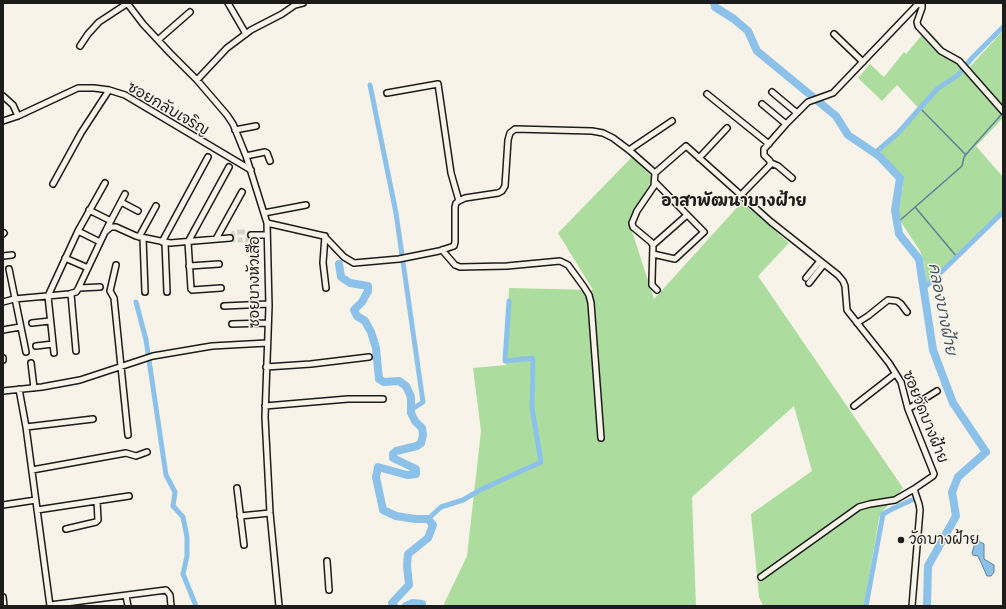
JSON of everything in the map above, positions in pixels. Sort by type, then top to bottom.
[{"type":"street","points":[[80,46],[99,22],[128,3]]},
{"type":"street","name":"ซอยบางหัวเสือ","points":[[128,3],[143,24],[223,109],[235,130],[246,156],[267,223],[269,304],[265,406],[270,513],[279,606]]},
{"type":"street","points":[[228,3],[246,34]]},
{"type":"street","points":[[196,80],[227,48],[246,34],[295,5],[303,3]]},
{"type":"street","points":[[792,178],[778,166],[771,164],[763,153],[764,149],[804,105],[812,100],[831,95],[920,3],[922,8],[917,22],[918,26],[941,51],[957,59],[1003,111]]},
{"type":"street","points":[[158,40],[190,12]]},
{"type":"street","points":[[834,34],[863,62]]},
{"type":"street","points":[[387,93],[438,84],[451,173],[458,201]]},
{"type":"street","name":"ซอยกลับเจริญ","points":[[3,121],[18,116],[78,88],[109,90],[125,95],[251,170]]},
{"type":"street","points":[[52,184],[80,133],[109,90]]},
{"type":"street","points":[[772,92],[797,113]]},
{"type":"street","points":[[707,94],[769,144]]},
{"type":"street","points":[[3,96],[13,106],[18,116]]},
{"type":"street","points":[[762,104],[786,124]]},
{"type":"street","points":[[629,150],[672,121]]},
{"type":"street","points":[[235,130],[256,126]]},
{"type":"street","points":[[698,158],[727,128]]},
{"type":"street","points":[[267,223],[325,236],[344,257],[354,263],[399,259],[451,248],[455,242],[455,207],[458,201],[465,198],[498,193],[502,191],[505,186],[508,140],[510,134],[515,129],[588,131],[603,133],[613,138],[629,150],[656,173],[654,186],[637,211],[632,223],[633,228],[653,245],[652,285],[658,290]]},
{"type":"street","name":"ซอยวัดบางฝ้าย","points":[[656,173],[686,146],[776,227],[838,275],[843,282],[847,310],[901,382],[908,410],[934,474],[914,489]]},
{"type":"street","points":[[246,156],[265,152],[270,161]]},
{"type":"street","points":[[167,292],[164,243],[208,157]]},
{"type":"street","points":[[740,196],[771,164]]},
{"type":"street","points":[[221,288],[192,290],[190,287],[188,242],[229,167]]},
{"type":"street","points":[[653,254],[675,259],[704,232],[655,182]]},
{"type":"street","points":[[54,353],[48,296],[78,231],[105,183]]},
{"type":"street","points":[[216,240],[242,192]]},
{"type":"street","points":[[3,302],[14,299],[71,294],[76,292],[110,221],[125,194]]},
{"type":"street","points":[[121,202],[138,210]]},
{"type":"street","points":[[264,213],[306,205]]},
{"type":"street","points":[[145,292],[141,237],[156,206]]},
{"type":"street","points":[[89,210],[110,221]]},
{"type":"street","points":[[653,245],[687,215]]},
{"type":"street","points":[[105,232],[109,228],[115,227],[141,237],[164,243],[230,238]]},
{"type":"street","points":[[78,231],[100,242]]},
{"type":"street","points":[[251,235],[267,235]]},
{"type":"street","points":[[325,236],[323,263],[326,288]]},
{"type":"street","points":[[442,250],[455,265],[460,267],[507,266],[560,261],[568,265],[589,295],[591,303],[601,438]]},
{"type":"street","points":[[3,256],[12,255]]},
{"type":"street","points":[[65,258],[88,268]]},
{"type":"street","points":[[808,280],[822,262]]},
{"type":"street","points":[[189,266],[220,264]]},
{"type":"street","points":[[116,265],[110,291],[114,298],[128,435]]},
{"type":"street","points":[[9,269],[26,352]]},
{"type":"street","points":[[79,288],[100,287]]},
{"type":"street","points":[[71,294],[76,351]]},
{"type":"street","points":[[857,323],[888,300],[897,301],[907,312]]},
{"type":"street","points":[[224,306],[269,304]]},
{"type":"street","points":[[32,322],[50,321]]},
{"type":"street","points":[[232,324],[268,323]]},
{"type":"street","points":[[3,330],[20,327]]},
{"type":"street","points":[[3,391],[34,388],[80,380],[153,356],[212,346],[267,343]]},
{"type":"street","points":[[36,346],[53,344]]},
{"type":"street","points":[[266,367],[369,358]]},
{"type":"street","points":[[31,363],[34,388]]},
{"type":"street","points":[[854,406],[895,374]]},
{"type":"street","points":[[19,389],[26,427],[50,606],[166,590],[169,592],[171,606]]},
{"type":"street","points":[[908,410],[937,391]]},
{"type":"street","points":[[265,406],[348,398],[383,399]]},
{"type":"street","points":[[26,427],[93,419]]},
{"type":"street","points":[[32,470],[126,453],[136,456],[148,452]]},
{"type":"street","points":[[237,488],[244,545]]},
{"type":"street","points":[[761,577],[859,507],[895,500],[914,489],[920,510],[912,606]]},
{"type":"street","points":[[37,510],[129,496]]},
{"type":"street","points":[[3,505],[36,500]]},
{"type":"street","points":[[66,529],[96,522],[98,520],[97,501]]},
{"type":"street","points":[[240,516],[270,513]]},
{"type":"street","points":[[327,561],[329,590]]},
{"type":"street","points":[[126,596],[128,606]]},
{"type":"street","points":[[3,597],[4,606]]},
{"type":"green space","points":[[929,31],[965,72],[1003,31],[1003,118],[976,146],[1003,177],[1003,215],[927,288],[924,262],[920,251],[897,216],[898,204],[903,187],[903,179],[879,150],[921,111],[897,85],[882,101],[858,78],[870,64],[884,77],[904,52],[906,54],[922,35]]},
{"type":"green space","points":[[632,157],[653,178],[629,222],[654,299],[742,202],[789,243],[758,276],[903,488],[882,512],[879,518],[864,606],[763,606],[759,597],[751,514],[812,471],[794,406],[692,497],[696,606],[443,606],[467,556],[481,431],[473,368],[506,365],[509,288],[593,290],[558,233]]},
{"type":"water","points":[[974,536],[984,544],[984,559],[994,565],[994,572],[991,576],[987,576],[978,556],[973,555],[972,553],[975,543]]},
{"type":"waterway","name":"คลองบางฝ้าย","points":[[714,3],[715,7],[734,19],[748,31],[757,51],[836,116],[848,135],[879,156],[900,178],[895,210],[899,234],[919,259],[933,350],[953,403],[986,452],[958,477],[952,492],[956,516],[928,566],[927,606]]},
{"type":"waterway","points":[[875,153],[898,133],[937,89],[958,75],[972,58],[1003,27]]},
{"type":"waterway","points":[[370,85],[396,213],[423,402],[411,410]]},
{"type":"waterway","points":[[920,108],[966,155]]},
{"type":"waterway","points":[[897,223],[962,166],[964,157],[1001,115]]},
{"type":"waterway","points":[[915,207],[957,257]]},
{"type":"waterway","points":[[923,288],[1003,212]]},
{"type":"waterway","points":[[339,264],[341,277],[350,283],[368,286],[368,291],[362,302],[354,310],[357,316],[365,321],[371,332],[376,348],[379,379],[384,382],[399,381],[406,386],[411,397],[411,413],[415,421],[422,428],[423,435],[421,443],[417,446],[396,451],[393,454],[393,458],[416,469],[416,474],[407,475],[378,467],[376,477],[383,510],[396,516],[415,519],[428,519],[433,525],[428,538],[408,554],[407,565],[409,585],[392,603],[394,606]]},
{"type":"waterway","points":[[428,519],[441,507],[463,500],[480,490],[541,462],[532,408],[533,358],[505,361],[509,301]]},
{"type":"waterway","points":[[136,302],[146,340],[166,475],[175,492],[173,506],[183,517],[187,537],[187,556],[183,574],[196,606]]},
{"type":"waterway","points":[[866,606],[883,514],[912,500]]},
{"type":"waterway","points":[[406,606],[413,603],[422,604],[421,606]]},
{"type":"tunnel","points":[[240,232],[245,232],[251,235],[247,240],[234,240],[230,238],[234,233],[240,232]]},
{"type":"place","name":"วัดบางฝ้าย","points":[[901,540]]},
{"type":"district","name":"อาสาพัฒนาบางฝ้าย","points":[[734,201]]}]
